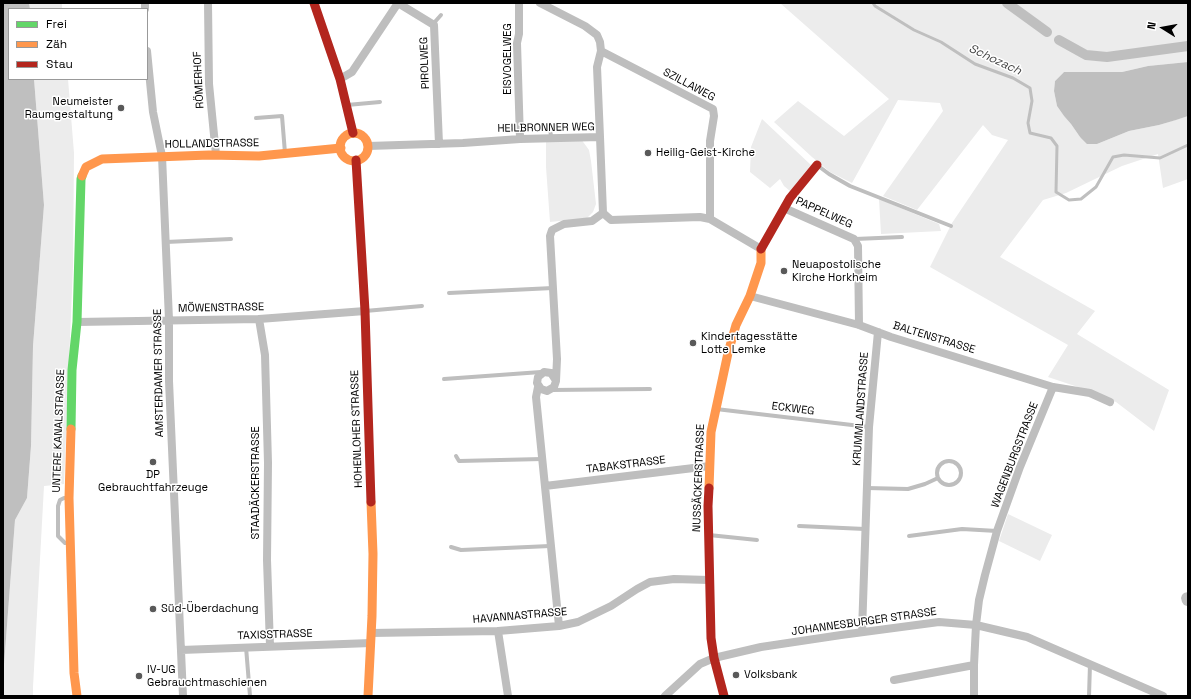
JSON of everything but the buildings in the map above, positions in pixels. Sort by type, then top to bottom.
[{"type":"street","name":"RÖMERHOF","points":[[208,3],[209,84],[216,155]]},
{"type":"street","points":[[314,3],[340,79],[353,133]]},
{"type":"street","points":[[340,79],[352,72],[398,3]]},
{"type":"street","name":"PIROLWEG","points":[[398,3],[434,25],[440,144]]},
{"type":"street","name":"EISVOGELWEG","points":[[519,3],[519,34],[517,43],[520,138]]},
{"type":"street","points":[[540,3],[585,26],[597,35],[600,42],[597,66],[600,137]]},
{"type":"street","name":"SZILLAWEG","points":[[600,51],[714,109],[710,141],[710,219]]},
{"type":"street","name":"AMSTERDAMER STRASSE","points":[[148,63],[154,112],[162,156],[170,320],[169,381],[183,696]]},
{"type":"street","points":[[353,133],[358,133],[364,136],[368,146],[367,153],[362,158],[356,160],[346,158],[342,153],[341,148],[342,141],[346,136],[353,133]]},
{"type":"street","name":"HEILBRONNER WEG","points":[[368,146],[440,144],[520,138],[600,137],[603,213]]},
{"type":"street","name":"HOLLANDSTRASSE","points":[[86,167],[102,159],[162,156],[259,156],[341,148]]},
{"type":"street","name":"HOHENLOHER STRASSE","points":[[356,160],[365,311],[373,554],[368,696]]},
{"type":"street","name":"NUSSÄCKERSTRASSE","points":[[724,696],[714,658],[711,638],[708,506],[711,432],[728,353],[736,325],[750,296],[762,263],[761,249],[790,198],[817,165]]},
{"type":"street","name":"UNTERE KANALSTRASSE","points":[[77,696],[74,674],[69,498],[72,370],[77,322],[81,179],[86,167]]},
{"type":"street","name":"PAPPELWEG","points":[[784,208],[854,239],[858,246],[859,326]]},
{"type":"street","points":[[538,386],[544,391],[551,390],[556,384],[557,359],[550,236],[552,230],[564,224],[592,221],[603,213],[610,220],[700,217],[710,219],[761,249]]},
{"type":"street","name":"BALTENSTRASSE","points":[[750,296],[859,326],[1053,387],[1090,393],[1110,402]]},
{"type":"street","name":"MÖWENSTRASSE","points":[[77,322],[259,319],[365,311]]},
{"type":"street","name":"STAADÄCKERSTRASSE","points":[[259,319],[265,355],[268,463],[267,560],[270,646]]},
{"type":"street","name":"KRUMMLANDSTRASSE","points":[[862,632],[869,427],[878,332]]},
{"type":"street","points":[[555,379],[551,373],[544,372],[538,377],[536,397],[559,626]]},
{"type":"street","name":"WAGENBURGSTRASSE","points":[[974,696],[976,625],[979,600],[997,531],[1020,468],[1053,387]]},
{"type":"street","name":"TABAKSTRASSE","points":[[545,486],[710,466]]},
{"type":"street","name":"HAVANNASTRASSE","points":[[371,633],[498,631],[559,626],[578,622],[610,606],[650,582],[674,579],[709,580]]},
{"type":"street","name":"JOHANNESBURGER STRASSE","points":[[665,696],[700,664],[714,658],[761,647],[939,622],[976,625],[1027,637],[1163,696]]},
{"type":"street","points":[[498,631],[508,696]]},
{"type":"street","name":"TAXISSTRASSE","points":[[181,650],[370,643]]},
{"type":"street","points":[[894,680],[974,665]]},
{"type":"lane","points":[[433,24],[441,15]]},
{"type":"lane","points":[[346,105],[380,102]]},
{"type":"lane","points":[[256,118],[282,116],[285,154]]},
{"type":"lane","points":[[550,125],[551,138]]},
{"type":"lane","points":[[817,165],[850,186],[951,226]]},
{"type":"lane","name":"PAPPELWEG","points":[[854,239],[902,237]]},
{"type":"lane","points":[[166,242],[230,239]]},
{"type":"lane","points":[[449,293],[553,288]]},
{"type":"lane","points":[[365,311],[422,306]]},
{"type":"lane","points":[[444,379],[544,372]]},
{"type":"lane","points":[[551,390],[650,389]]},
{"type":"lane","name":"ECKWEG","points":[[716,409],[869,427]]},
{"type":"lane","points":[[456,456],[460,462],[542,459]]},
{"type":"lane","points":[[953,462],[960,469],[958,480],[953,485],[944,484],[938,478],[937,471],[939,466],[943,463],[953,462]]},
{"type":"lane","points":[[867,488],[908,489],[938,478]]},
{"type":"lane","points":[[799,526],[865,529]]},
{"type":"lane","points":[[909,536],[962,529],[997,531]]},
{"type":"lane","points":[[709,535],[757,540]]},
{"type":"lane","points":[[451,547],[461,550],[550,546]]},
{"type":"lane","points":[[246,647],[250,696]]},
{"type":"lane","points":[[1090,664],[1090,696]]},
{"type":"shaded area","points":[[3,3],[29,3],[30,8],[8,8],[8,80],[34,80],[44,205],[33,346],[31,446],[27,498],[15,520],[3,678]]},
{"type":"shaded area","points":[[29,3],[62,3],[62,8],[30,8]]},
{"type":"shaded area","points":[[780,3],[1188,3],[1188,62],[1148,66],[1122,72],[1064,72],[1055,81],[1054,91],[1057,106],[1080,137],[1097,144],[1129,131],[1159,125],[1188,116],[1188,179],[1163,188],[1158,154],[1122,166],[1066,193],[1043,200],[1000,257],[1095,311],[1077,334],[1169,390],[1154,431],[1116,402],[1087,390],[1048,377],[1068,345],[930,267],[952,223],[1008,140],[992,135],[983,125],[917,210],[883,196],[943,111],[940,103],[898,100],[852,183],[830,172],[774,122],[798,101],[844,136],[889,99]]},
{"type":"shaded area","points":[[1188,62],[1188,116],[1159,125],[1129,131],[1097,144],[1087,144],[1057,106],[1054,91],[1055,81],[1064,72],[1122,72],[1148,66]]},
{"type":"shaded area","points":[[34,80],[68,80],[74,153],[73,266],[64,484],[44,486],[33,696],[3,696],[3,678],[15,520],[27,498],[31,446],[33,346],[44,205]]},
{"type":"shaded area","points":[[762,119],[811,165],[790,191],[784,186],[780,179],[770,188],[750,172],[751,147]]},
{"type":"shaded area","points":[[581,139],[589,150],[596,204],[593,212],[587,218],[550,222],[546,167],[546,142]]},
{"type":"shaded area","points":[[879,199],[939,224],[941,231],[881,234]]},
{"type":"shaded area","points":[[1008,514],[1052,535],[1040,561],[999,541]]},
{"type":"shaded area","points":[[1188,592],[1187,606],[1184,605],[1181,598],[1184,593]]},
{"type":"waterway","name":"Schozach","points":[[873,3],[875,6],[914,30],[941,42],[975,64],[1013,78],[1030,88],[1032,101],[1028,123],[1030,133],[1051,138],[1057,146],[1056,192],[1069,200],[1081,199],[1096,187],[1113,157],[1124,155],[1160,158],[1188,145]]},
{"type":"waterway","points":[[1007,3],[1047,32]]},
{"type":"waterway","points":[[1059,40],[1086,55],[1107,57],[1188,46]]},
{"type":"traffic: fast","points":[[71,429],[72,370],[77,322],[82,176]]},
{"type":"traffic: slow","points":[[354,133],[364,137],[368,147],[364,157],[354,161],[344,157],[340,147],[344,137],[354,133]]},
{"type":"traffic: slow","points":[[82,176],[86,167],[102,159],[209,155],[259,156],[341,148]]},
{"type":"traffic: slow","points":[[709,488],[711,432],[728,353],[736,325],[750,296],[761,263],[761,249]]},
{"type":"traffic: slow","points":[[71,429],[69,498],[74,673],[77,696]]},
{"type":"traffic: slow","points":[[368,696],[373,554],[371,502]]},
{"type":"traffic: jam","points":[[314,3],[340,79],[353,133]]},
{"type":"traffic: jam","points":[[356,160],[365,311],[371,502]]},
{"type":"traffic: jam","points":[[761,249],[790,198],[817,165]]},
{"type":"traffic: jam","points":[[709,488],[708,506],[711,638],[714,658],[724,696]]},
{"type":"place","name":"Neumeister Raumgestaltung","points":[[121,108]]},
{"type":"place","name":"Heilig-Geist-Kirche","points":[[648,153]]},
{"type":"place","name":"Neuapostolische Kirche Horkheim","points":[[784,271]]},
{"type":"place","name":"Kindertagesstätte Lotte Lemke","points":[[693,343]]},
{"type":"place","name":"DP Gebrauchtfahrzeuge","points":[[153,462]]},
{"type":"place","name":"Süd-Überdachung","points":[[153,609]]},
{"type":"place","name":"Volksbank","points":[[736,675]]},
{"type":"place","name":"IV-UG Gebrauchtmaschienen","points":[[139,676]]}]
